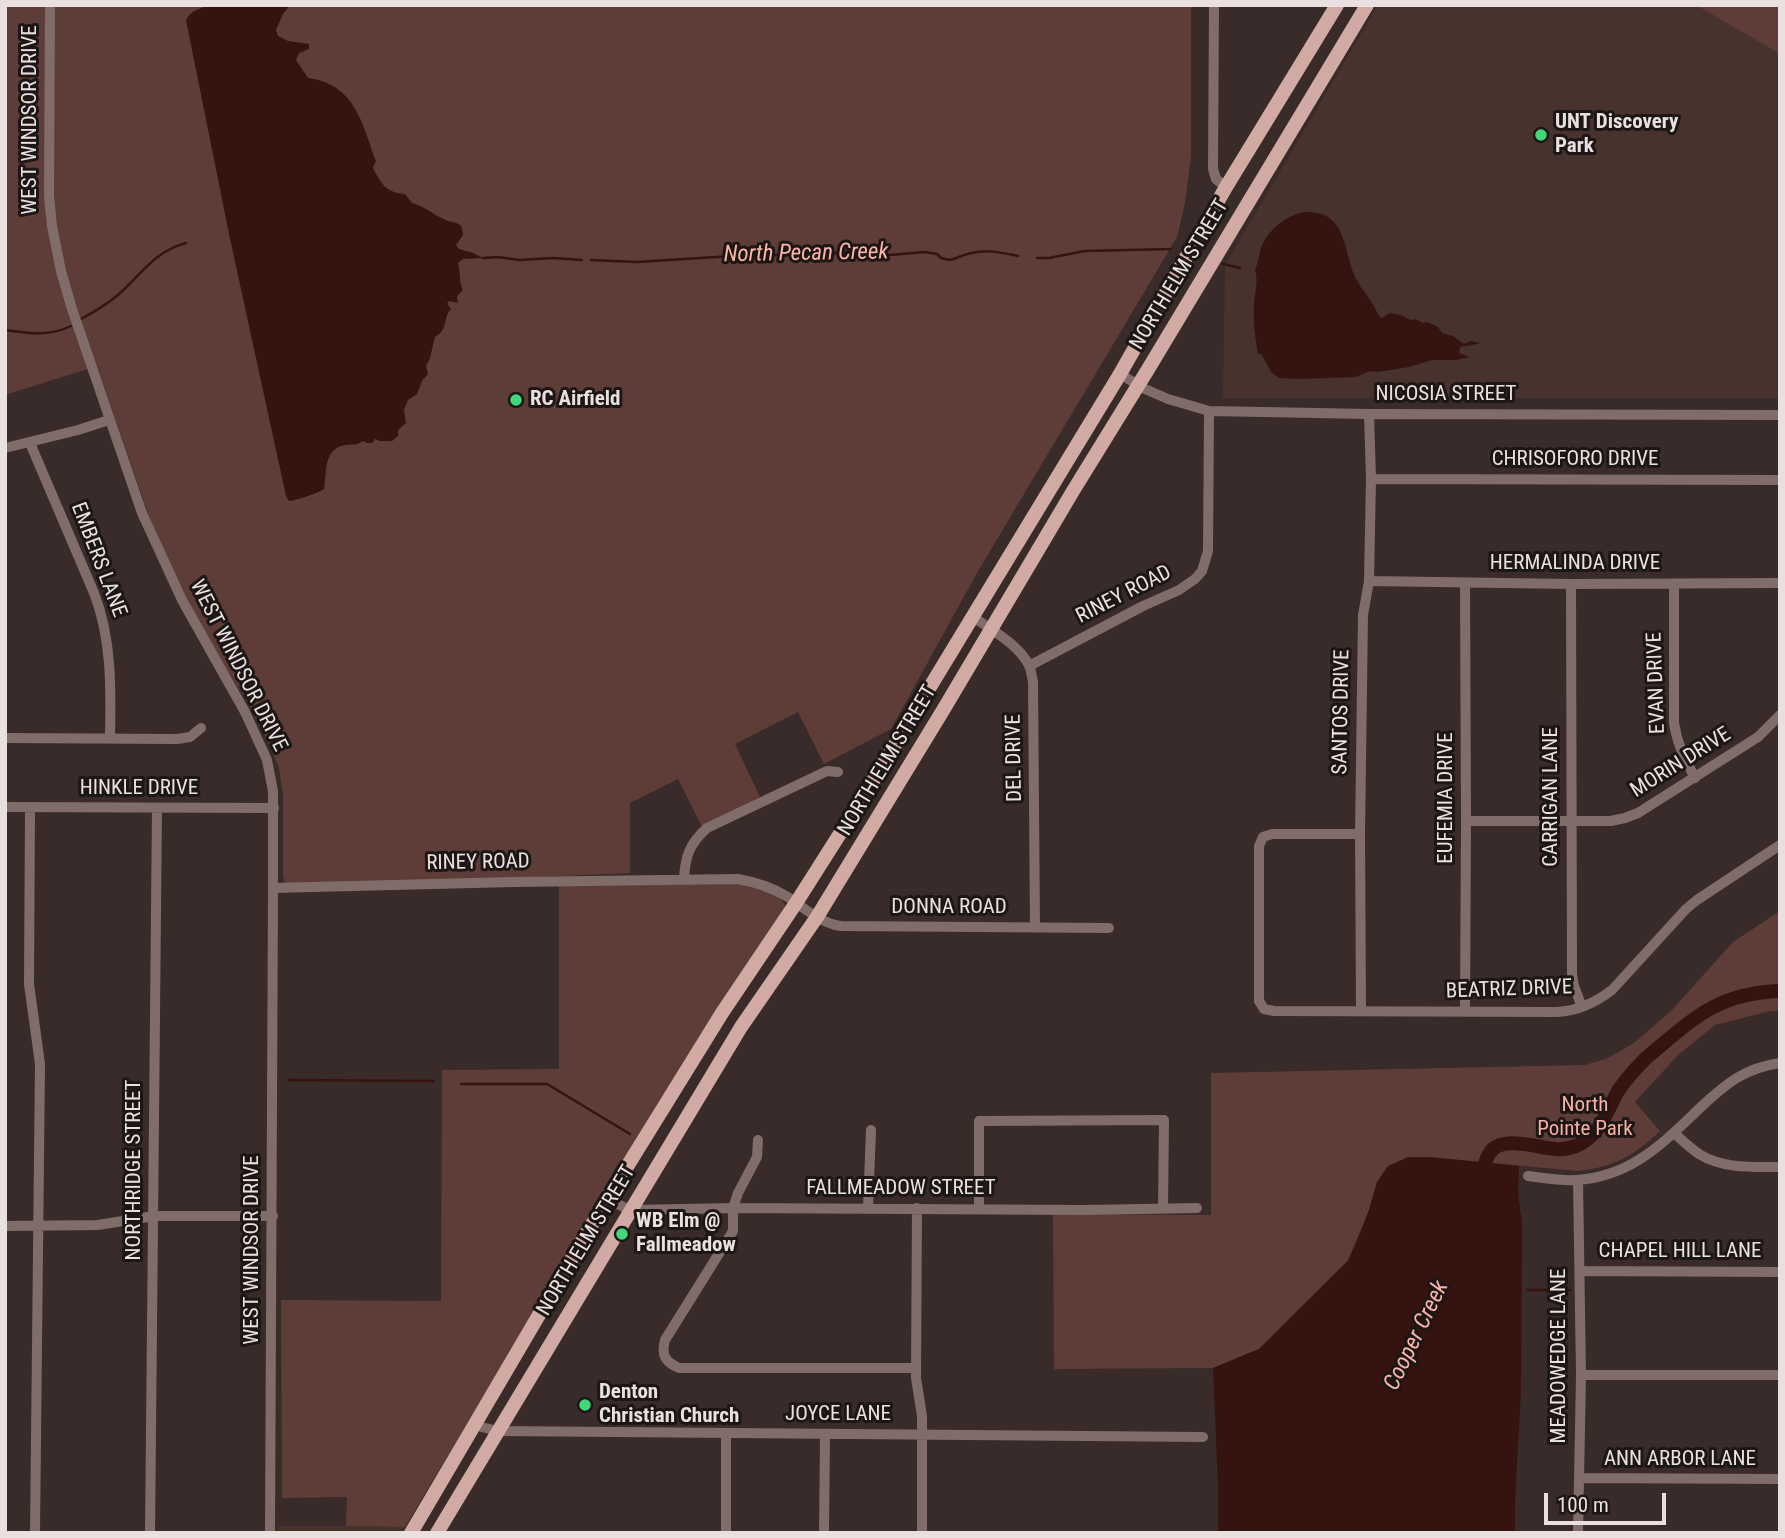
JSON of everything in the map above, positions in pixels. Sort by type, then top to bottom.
[{"type":"main road","name":"NORTH ELM STREET","points":[[411,1533],[607,1199],[722,1013],[796,903],[888,757],[1120,374],[1226,187],[1337,5]]},
{"type":"main road","name":"NORTH ELM STREET","points":[[437,1533],[741,1027],[817,917],[992,630],[1367,5]]},
{"type":"street","name":"WEST WINDSOR DRIVE","points":[[50,5],[49,181],[52,226],[65,289],[142,513],[176,588],[245,712],[264,752],[272,780],[274,888],[270,1533]]},
{"type":"street","points":[[1214,5],[1213,169],[1216,179],[1226,187]]},
{"type":"street","name":"NICOSIA STREET","points":[[1120,374],[1168,399],[1209,411],[1780,415]]},
{"type":"street","name":"RINEY ROAD","points":[[1029,666],[1179,590],[1202,571],[1208,551],[1209,411]]},
{"type":"street","name":"SANTOS DRIVE","points":[[1361,1011],[1360,834],[1363,615],[1369,580],[1369,414]]},
{"type":"street","points":[[5,448],[110,420]]},
{"type":"street","name":"EMBERS LANE","points":[[30,443],[103,618],[108,648],[110,738]]},
{"type":"street","name":"CHRISOFORO DRIVE","points":[[1371,479],[1780,480]]},
{"type":"street","name":"HERMALINDA DRIVE","points":[[1369,580],[1571,584],[1780,583]]},
{"type":"street","name":"EUFEMIA DRIVE","points":[[1465,583],[1465,1012]]},
{"type":"street","name":"CARRIGAN LANE","points":[[1571,584],[1572,974],[1582,1007]]},
{"type":"street","name":"EVAN DRIVE","points":[[1674,584],[1674,723],[1681,752],[1695,778]]},
{"type":"street","points":[[972,616],[1007,641],[1029,666]]},
{"type":"street","name":"DEL DRIVE","points":[[1029,666],[1033,682],[1035,927]]},
{"type":"street","name":"MORIN DRIVE","points":[[1466,821],[1611,821],[1625,818],[1638,813],[1758,737],[1780,715]]},
{"type":"street","points":[[5,738],[177,740],[190,737],[201,728]]},
{"type":"street","points":[[684,880],[685,861],[691,847],[707,828],[827,771],[838,772]]},
{"type":"street","name":"HINKLE DRIVE","points":[[5,807],[274,808]]},
{"type":"street","points":[[30,808],[29,984],[40,1064],[35,1533]]},
{"type":"street","name":"NORTHRIDGE STREET","points":[[150,1533],[157,808]]},
{"type":"street","name":"BEATRIZ DRIVE","points":[[1360,834],[1272,834],[1263,837],[1259,846],[1259,1001],[1264,1009],[1557,1012],[1582,1007],[1612,990],[1686,909],[1780,845]]},
{"type":"street","name":"RINEY ROAD","points":[[274,888],[732,879],[772,889],[796,903]]},
{"type":"street","name":"DONNA ROAD","points":[[796,903],[831,925],[851,927],[1109,928]]},
{"type":"street","points":[[1528,1176],[1578,1180],[1631,1166],[1648,1155],[1740,1074],[1780,1063]]},
{"type":"street","points":[[979,1208],[979,1121],[1164,1120],[1163,1209]]},
{"type":"street","points":[[868,1208],[871,1130]]},
{"type":"street","points":[[1674,1133],[1698,1153],[1721,1164],[1780,1167]]},
{"type":"street","points":[[758,1140],[757,1157],[733,1208],[733,1231],[665,1340],[664,1358],[679,1368],[916,1368]]},
{"type":"street","name":"MEADOWEDGE LANE","points":[[1578,1180],[1581,1375],[1578,1533]]},
{"type":"street","name":"FALLMEADOW STREET","points":[[607,1199],[630,1210],[1196,1208]]},
{"type":"street","points":[[917,1208],[916,1368],[922,1416],[922,1533]]},
{"type":"street","points":[[5,1226],[98,1225],[154,1216],[272,1216]]},
{"type":"street","name":"CHAPEL HILL LANE","points":[[1580,1271],[1780,1272]]},
{"type":"street","points":[[1581,1375],[1780,1375]]},
{"type":"street","name":"JOYCE LANE","points":[[473,1425],[498,1431],[1203,1437]]},
{"type":"street","points":[[726,1434],[726,1533]]},
{"type":"street","points":[[824,1533],[825,1435]]},
{"type":"street","name":"ANN ARBOR LANE","points":[[1580,1478],[1780,1479]]},
{"type":"shaded area","name":"UNT Discovery Park","points":[[1378,5],[1780,5],[1780,398],[1223,398],[1225,265]]},
{"type":"shaded area","points":[[278,1526],[405,1527],[401,1533],[279,1533]]},
{"type":"green space","points":[[5,5],[1191,5],[1191,156],[1185,203],[1177,237],[977,573],[891,729],[824,764],[798,712],[735,744],[760,797],[702,827],[678,779],[630,803],[630,873],[286,888],[283,876],[283,794],[279,768],[245,698],[211,645],[181,587],[149,516],[97,366],[5,395]]},
{"type":"green space","points":[[1696,5],[1780,5],[1780,54]]},
{"type":"green space","points":[[730,883],[770,891],[782,900],[786,907],[593,1214],[405,1527],[346,1526],[347,1497],[282,1498],[281,1300],[441,1301],[442,1070],[559,1069],[559,885]]},
{"type":"green space","name":"North Pointe Park","points":[[1780,911],[1780,1011],[1770,1011],[1715,1025],[1678,1055],[1635,1102],[1660,1131],[1623,1159],[1602,1167],[1577,1171],[1429,1157],[1377,1182],[1369,1210],[1348,1260],[1259,1349],[1213,1368],[1054,1369],[1053,1214],[1211,1215],[1211,1073],[1585,1065],[1608,1058],[1634,1043],[1672,1010],[1733,942]]},
{"type":"water","points":[[205,5],[288,5],[276,30],[278,36],[288,41],[309,44],[309,49],[299,53],[296,60],[308,78],[336,88],[354,108],[376,161],[373,168],[382,183],[389,190],[405,194],[412,203],[460,225],[463,235],[456,245],[459,249],[483,258],[463,259],[458,263],[463,290],[457,296],[458,303],[449,301],[447,304],[451,309],[442,331],[435,337],[426,366],[428,374],[417,394],[408,400],[404,410],[406,423],[398,430],[398,436],[392,441],[375,439],[372,443],[363,441],[339,447],[330,456],[324,489],[292,501],[286,496],[186,20],[191,13]]},
{"type":"water","points":[[1304,212],[1317,213],[1335,223],[1356,278],[1380,317],[1383,318],[1389,313],[1401,315],[1438,327],[1442,333],[1453,336],[1464,344],[1471,341],[1480,343],[1460,347],[1459,353],[1469,357],[1432,360],[1409,367],[1370,371],[1356,377],[1279,378],[1271,372],[1262,355],[1258,353],[1256,341],[1255,270],[1264,241],[1273,230],[1284,220]]},
{"type":"water","points":[[1408,1157],[1519,1166],[1518,1194],[1522,1222],[1521,1390],[1515,1533],[1218,1533],[1213,1368],[1259,1349],[1348,1261],[1369,1210],[1377,1182],[1388,1166]]},
{"type":"waterway","name":"North Pecan Creek","points":[[81,319],[118,295],[156,258],[186,243]]},
{"type":"waterway","name":"North Pecan Creek","points":[[1037,258],[1085,251],[1171,249]]},
{"type":"waterway","name":"North Pecan Creek","points":[[591,260],[637,262],[732,256],[763,258],[780,254],[825,252],[832,255],[855,252],[863,255],[877,251],[889,255],[925,252],[950,260],[984,251],[1018,256]]},
{"type":"waterway","name":"North Pecan Creek","points":[[483,258],[582,260]]},
{"type":"waterway","name":"North Pecan Creek","points":[[1223,264],[1240,268]]},
{"type":"waterway","name":"North Pecan Creek","points":[[5,330],[47,333],[71,326]]},
{"type":"waterway","name":"Cooper Creek","points":[[1482,1180],[1487,1157],[1494,1148],[1502,1145],[1510,1143],[1561,1149],[1584,1142],[1597,1129],[1618,1091],[1646,1058],[1706,1011],[1739,997],[1780,991]]},
{"type":"waterway","points":[[289,1080],[434,1081]]},
{"type":"waterway","points":[[461,1084],[547,1084],[630,1134]]},
{"type":"waterway","points":[[1528,1290],[1570,1290]]},
{"type":"place","name":"UNT Discovery Park","points":[[1541,135]]},
{"type":"place","name":"RC Airfield","points":[[516,400]]},
{"type":"place","name":"WB Elm @ Fallmeadow","points":[[622,1234]]},
{"type":"place","name":"Denton Christian Church","points":[[585,1405]]}]
